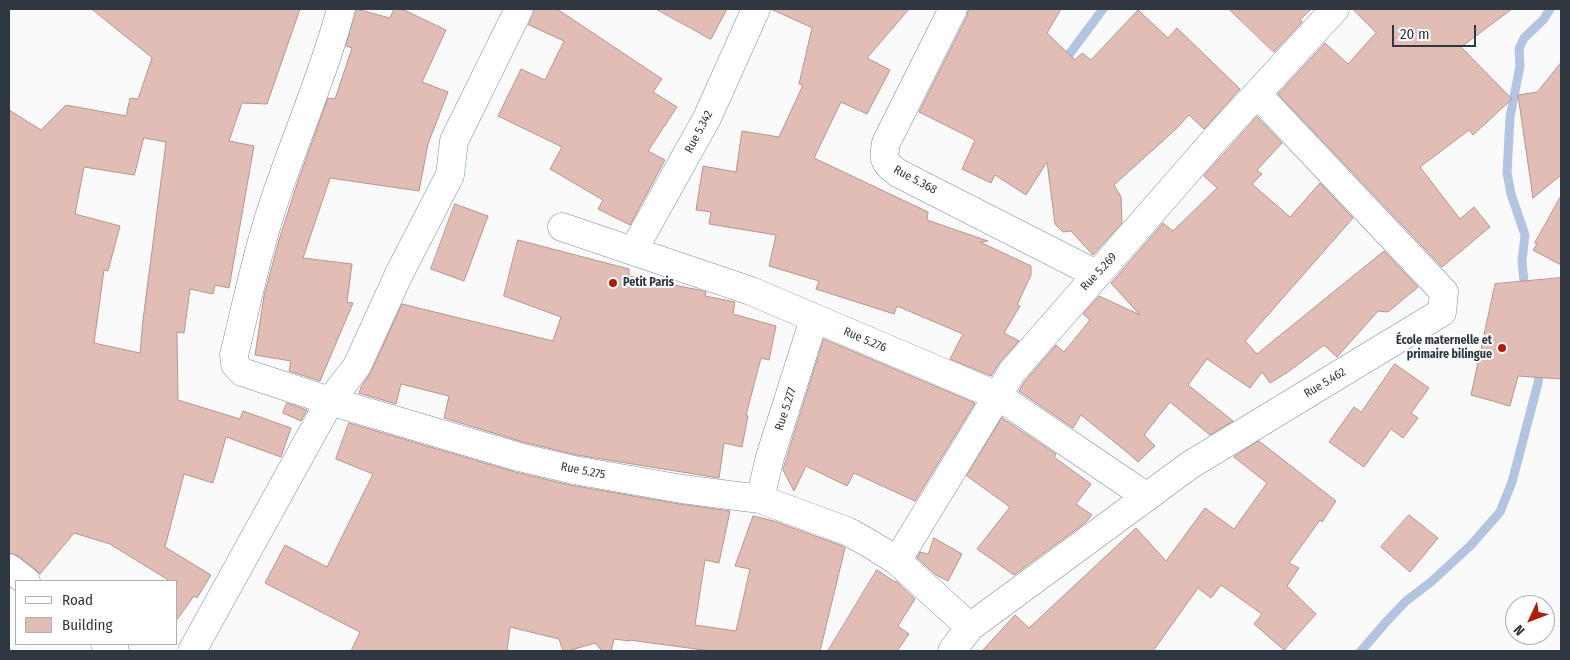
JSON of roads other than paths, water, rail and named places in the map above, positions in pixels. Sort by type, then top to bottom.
[{"type":"street","name":"Rue 5.275","points":[[341,9],[307,111],[275,198],[254,272],[234,355],[235,364],[242,372],[519,457],[574,470],[682,489],[760,500],[847,531],[872,544],[897,561],[970,627]]},
{"type":"street","points":[[192,651],[330,400],[357,366],[399,274],[450,175],[454,141],[519,9]]},
{"type":"street","name":"Rue 5.342","points":[[633,251],[707,118],[756,9]]},
{"type":"street","name":"Rue 5.368","points":[[953,9],[886,144],[883,157],[887,164],[898,172],[1096,274]]},
{"type":"street","name":"Rue 5.269","points":[[897,561],[1012,372],[1096,274],[1335,9]]},
{"type":"street","name":"Rue 5.462","points":[[970,627],[1190,465],[1442,312],[1444,292],[1257,94]]},
{"type":"street","name":"Rue 5.276","points":[[562,227],[751,291],[998,396],[1147,497]]},
{"type":"street","name":"Rue 5.277","points":[[760,500],[770,457],[814,319]]},
{"type":"street","points":[[9,568],[25,580]]},
{"type":"street","points":[[952,651],[970,627]]},
{"type":"waterway","points":[[1062,64],[1103,9]]},
{"type":"waterway","points":[[1524,232],[1511,194],[1507,173],[1510,117],[1520,66],[1519,49],[1524,38],[1543,20],[1550,9]]},
{"type":"waterway","points":[[1525,235],[1522,261],[1525,293]]},
{"type":"waterway","points":[[1361,651],[1406,601],[1431,582],[1471,545],[1500,512],[1512,482],[1538,383],[1540,365]]},
{"type":"place","name":"Petit Paris","points":[[613,283]]},
{"type":"place","name":"École maternelle et primaire bilingue","points":[[1502,348]]}]
